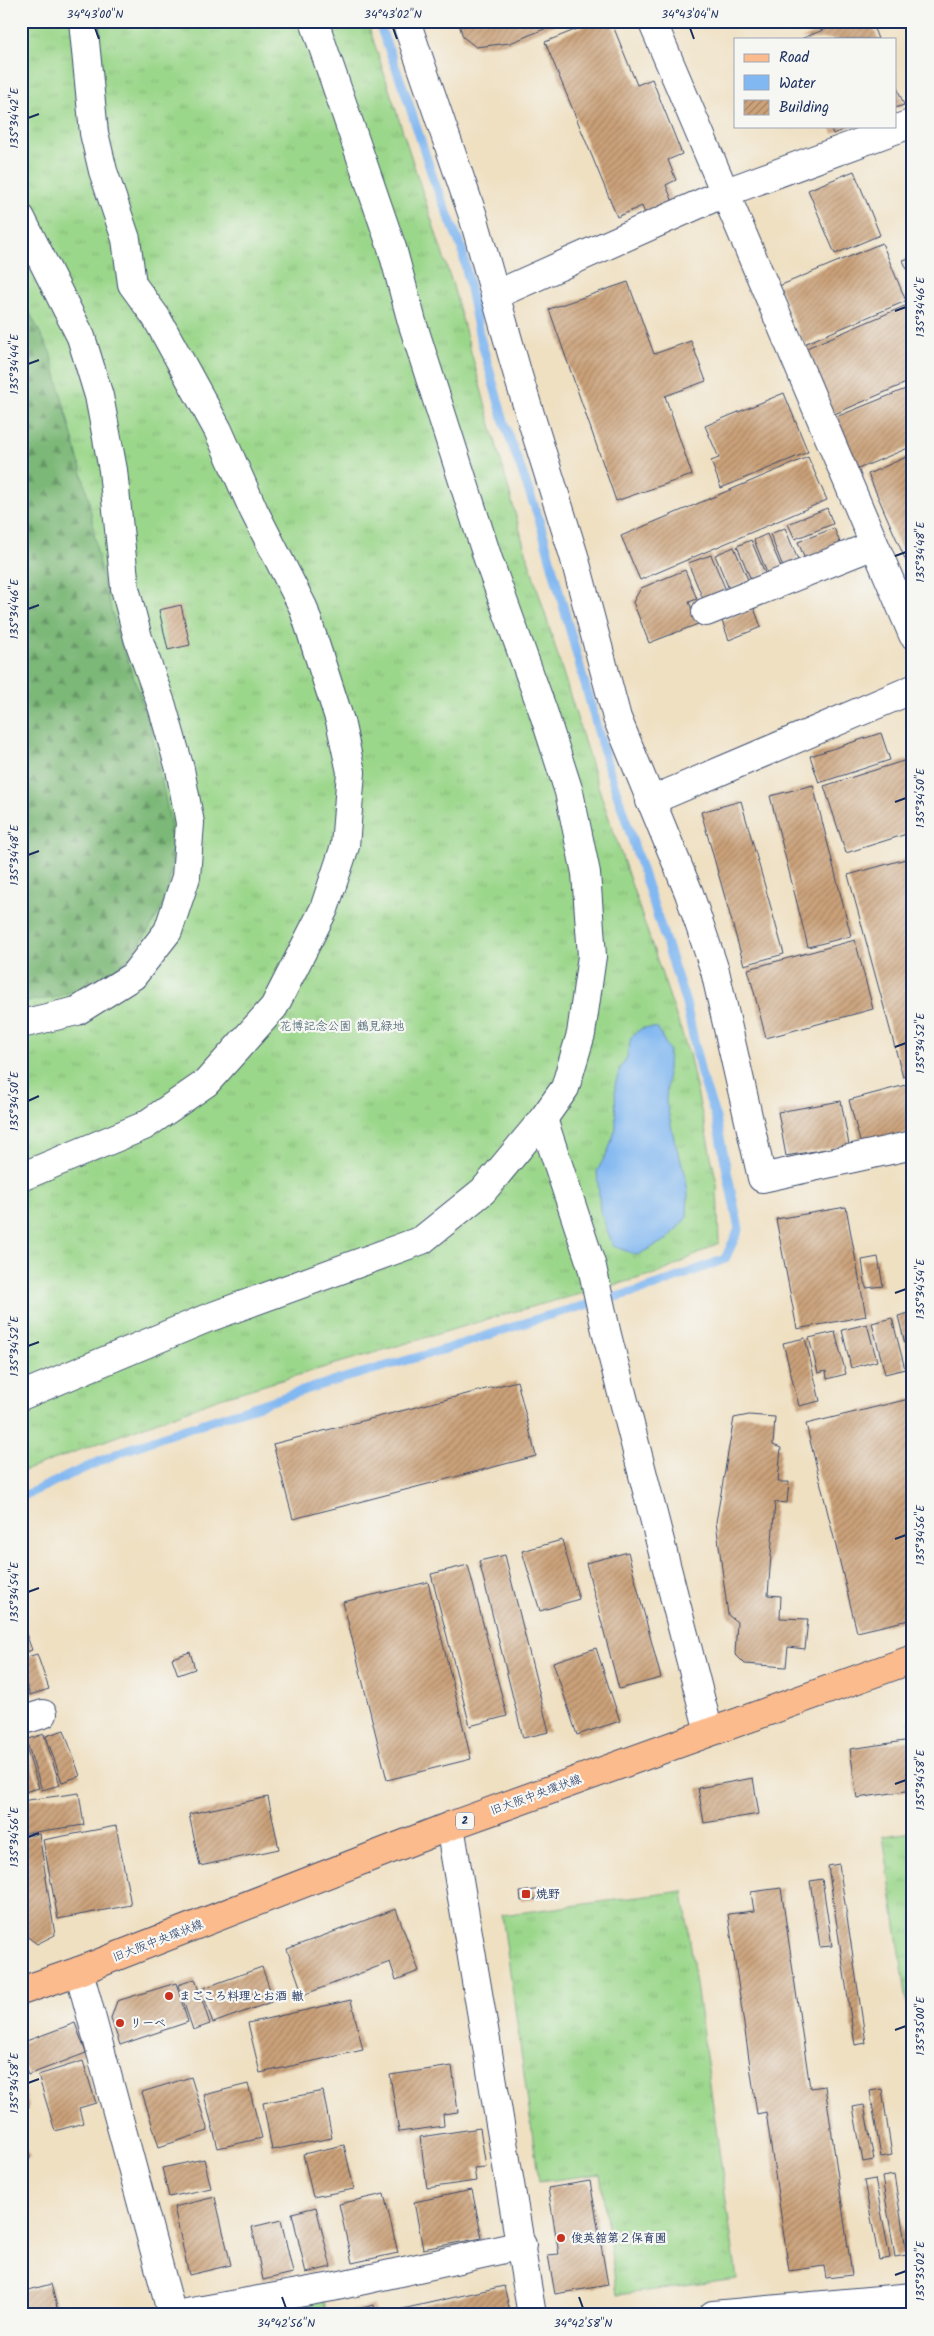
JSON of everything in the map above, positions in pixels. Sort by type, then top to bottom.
[{"type":"main road","name":"旧大阪中央環状線","points":[[22,1987],[79,1972],[450,1826],[913,1659]]},
{"type":"street","points":[[21,1177],[144,1126],[206,1083],[274,1007],[324,909],[345,846],[351,772],[340,721],[303,607],[254,511],[218,430],[156,317],[132,284],[126,239],[103,171],[94,133],[83,21]]},
{"type":"street","points":[[21,1396],[205,1319],[422,1240],[483,1191],[543,1119],[565,1088],[581,1034],[592,956],[584,864],[569,792],[543,711],[485,550],[412,322],[392,248],[314,21]]},
{"type":"street","points":[[406,21],[473,216],[518,379],[574,556],[616,718],[689,893],[716,971],[762,1178],[913,1145]]},
{"type":"street","points":[[652,21],[913,635]]},
{"type":"street","points":[[495,295],[724,193],[913,123]]},
{"type":"street","points":[[21,218],[81,337],[99,396],[112,470],[125,588],[138,638],[162,706],[180,769],[190,823],[186,877],[168,931],[133,976],[78,1010],[21,1024]]},
{"type":"street","points":[[706,612],[874,545]]},
{"type":"street","points":[[650,802],[913,689]]},
{"type":"street","points":[[543,1119],[592,1267],[607,1335],[709,1732]]},
{"type":"street","points":[[450,1826],[522,2245],[532,2315]]},
{"type":"street","points":[[79,1972],[173,2315],[332,2287],[522,2245]]},
{"type":"street","points":[[713,2315],[913,2297]]},
{"type":"green space","name":"花博記念公園 鶴見緑地","points":[[21,21],[367,21],[453,286],[523,542],[596,780],[689,1054],[717,1184],[719,1243],[662,1272],[509,1313],[217,1399],[21,1472]]},
{"type":"green space","points":[[21,296],[50,352],[89,500],[99,564],[115,624],[150,725],[171,826],[172,864],[167,898],[148,932],[124,963],[94,983],[54,998],[21,1002]]},
{"type":"green space","points":[[913,1832],[913,2021],[910,2022],[883,1836]]},
{"type":"green space","points":[[683,1891],[737,2279],[617,2295],[600,2174],[539,2182],[502,1915]]},
{"type":"green space","points":[[323,2297],[327,2315],[237,2315]]},
{"type":"water","points":[[642,1028],[657,1028],[669,1050],[666,1102],[675,1143],[685,1173],[688,1193],[687,1217],[668,1239],[637,1255],[613,1246],[600,1210],[597,1171],[608,1151],[616,1128],[615,1085],[620,1069],[627,1057],[631,1037]]},
{"type":"building","points":[[458,21],[564,21],[510,43],[476,47],[463,37]]},
{"type":"building","points":[[597,21],[611,21],[637,85],[652,79],[682,154],[668,160],[676,180],[666,185],[673,202],[645,214],[642,206],[617,217],[545,42]]},
{"type":"building","points":[[845,21],[871,21],[878,38],[803,38]]},
{"type":"building","points":[[896,85],[904,105],[896,108]]},
{"type":"building","points":[[831,128],[846,128],[833,134]]},
{"type":"building","points":[[854,171],[880,235],[835,254],[808,190]]},
{"type":"building","points":[[882,243],[906,301],[804,344],[779,286]]},
{"type":"building","points":[[913,257],[913,284],[903,260]]},
{"type":"building","points":[[628,282],[654,354],[691,341],[706,381],[665,396],[692,475],[616,501],[549,309]]},
{"type":"building","points":[[907,305],[913,317],[913,380],[830,416],[802,350]]},
{"type":"building","points":[[913,386],[913,446],[853,471],[831,419]]},
{"type":"building","points":[[784,393],[808,452],[721,488],[711,461],[719,458],[705,426]]},
{"type":"building","points":[[913,454],[913,577],[868,474]]},
{"type":"building","points":[[808,457],[827,500],[640,580],[621,536]]},
{"type":"building","points":[[827,508],[833,524],[795,539],[788,524]]},
{"type":"building","points":[[785,528],[798,560],[783,567],[770,534]]},
{"type":"building","points":[[834,528],[843,550],[807,564],[798,542]]},
{"type":"building","points":[[767,534],[781,567],[767,573],[754,540]]},
{"type":"building","points":[[751,540],[765,573],[751,580],[737,546]]},
{"type":"building","points":[[734,547],[748,580],[729,589],[715,555]]},
{"type":"building","points":[[711,555],[726,590],[703,599],[688,563]]},
{"type":"building","points":[[685,570],[697,599],[689,602],[698,624],[649,643],[633,602],[641,588]]},
{"type":"building","points":[[181,605],[190,645],[168,650],[159,610]]},
{"type":"building","points":[[754,608],[761,627],[729,640],[722,621]]},
{"type":"building","points":[[881,733],[890,760],[819,783],[810,756]]},
{"type":"building","points":[[913,758],[913,832],[846,853],[824,786]]},
{"type":"building","points":[[813,785],[851,936],[808,947],[770,796]]},
{"type":"building","points":[[741,801],[784,954],[744,965],[701,812]]},
{"type":"building","points":[[913,857],[913,1074],[903,1077],[848,875]]},
{"type":"building","points":[[855,940],[873,1009],[766,1038],[748,969]]},
{"type":"building","points":[[913,1083],[913,1131],[861,1145],[849,1100]]},
{"type":"building","points":[[841,1101],[849,1145],[786,1156],[778,1112]]},
{"type":"building","points":[[846,1207],[866,1316],[797,1329],[776,1219]]},
{"type":"building","points":[[878,1257],[883,1286],[866,1288],[862,1260]]},
{"type":"building","points":[[913,1312],[913,1346],[906,1348],[898,1316]]},
{"type":"building","points":[[892,1318],[905,1369],[885,1374],[872,1323]]},
{"type":"building","points":[[867,1324],[877,1361],[851,1368],[842,1330]]},
{"type":"building","points":[[835,1332],[846,1374],[827,1379],[826,1371],[818,1373],[809,1338]]},
{"type":"building","points":[[805,1338],[820,1401],[799,1406],[783,1343]]},
{"type":"building","points":[[517,1381],[536,1456],[293,1519],[273,1444]]},
{"type":"building","points":[[913,1398],[913,1423],[910,1423],[913,1434],[913,1619],[857,1632],[806,1424]]},
{"type":"building","points":[[749,1415],[775,1417],[773,1445],[781,1448],[778,1482],[789,1482],[787,1503],[775,1502],[768,1595],[781,1596],[780,1618],[808,1619],[805,1649],[788,1647],[786,1667],[745,1664],[735,1654],[737,1622],[728,1615],[716,1522],[734,1418]]},
{"type":"building","points":[[562,1540],[579,1599],[540,1611],[522,1551]]},
{"type":"building","points":[[628,1552],[661,1678],[619,1689],[586,1563]]},
{"type":"building","points":[[505,1555],[549,1732],[523,1738],[479,1561]]},
{"type":"building","points":[[468,1565],[507,1716],[470,1726],[431,1574]]},
{"type":"building","points":[[428,1582],[471,1759],[387,1780],[343,1602]]},
{"type":"building","points":[[25,1631],[32,1650],[21,1654],[21,1632]]},
{"type":"building","points":[[596,1648],[620,1721],[577,1735],[553,1662]]},
{"type":"building","points":[[190,1652],[195,1669],[178,1675],[172,1658]]},
{"type":"building","points":[[37,1654],[49,1689],[30,1695],[21,1670],[21,1659]]},
{"type":"building","points":[[21,1680],[27,1696],[21,1698]]},
{"type":"building","points":[[913,1719],[913,1790],[857,1798],[850,1749],[911,1740],[908,1720]]},
{"type":"building","points":[[64,1730],[80,1776],[62,1782],[46,1736]]},
{"type":"building","points":[[44,1734],[60,1785],[42,1790],[26,1740]]},
{"type":"building","points":[[24,1741],[39,1788],[21,1793],[21,1742]]},
{"type":"building","points":[[753,1778],[759,1814],[704,1823],[698,1788]]},
{"type":"building","points":[[79,1793],[84,1825],[21,1834],[21,1801]]},
{"type":"building","points":[[268,1797],[279,1849],[200,1866],[189,1814]]},
{"type":"building","points":[[116,1826],[131,1905],[58,1919],[43,1840]]},
{"type":"building","points":[[39,1834],[55,1935],[37,1944],[25,1935],[21,1914],[21,1837]]},
{"type":"building","points":[[839,1864],[866,2043],[855,2045],[828,1866]]},
{"type":"building","points":[[822,1879],[832,1946],[820,1947],[810,1881]]},
{"type":"building","points":[[781,1888],[810,2088],[825,2086],[852,2275],[826,2278],[824,2266],[789,2271],[766,2112],[757,2114],[728,1914],[754,1911],[751,1892]]},
{"type":"building","points":[[542,1889],[543,1898],[521,1901],[520,1892]]},
{"type":"building","points":[[396,1909],[419,1971],[396,1980],[390,1962],[303,1995],[287,1949]]},
{"type":"building","points":[[262,1967],[274,2001],[213,2023],[201,1989]]},
{"type":"building","points":[[195,1979],[210,2024],[193,2030],[178,1985]]},
{"type":"building","points":[[176,1983],[188,2022],[120,2045],[111,2018],[117,2001]]},
{"type":"building","points":[[351,2000],[363,2050],[260,2073],[248,2023]]},
{"type":"building","points":[[75,2023],[86,2053],[28,2075],[21,2057],[21,2043]]},
{"type":"building","points":[[83,2061],[96,2103],[79,2108],[83,2123],[55,2131],[38,2075]]},
{"type":"building","points":[[452,2066],[458,2112],[443,2114],[444,2126],[399,2132],[390,2075]]},
{"type":"building","points":[[191,2077],[208,2131],[159,2147],[142,2092]]},
{"type":"building","points":[[21,2084],[29,2107],[21,2109]]},
{"type":"building","points":[[248,2084],[262,2138],[218,2148],[204,2095]]},
{"type":"building","points":[[882,2089],[892,2155],[881,2157],[870,2091]]},
{"type":"building","points":[[323,2091],[332,2138],[272,2150],[263,2103]]},
{"type":"building","points":[[864,2105],[874,2160],[863,2162],[853,2107]]},
{"type":"building","points":[[480,2128],[486,2167],[474,2168],[476,2181],[427,2188],[420,2137]]},
{"type":"building","points":[[21,2134],[30,2158],[21,2161]]},
{"type":"building","points":[[344,2145],[354,2189],[313,2197],[303,2154]]},
{"type":"building","points":[[204,2159],[211,2188],[169,2197],[162,2168]]},
{"type":"building","points":[[894,2175],[907,2255],[895,2257],[882,2177]]},
{"type":"building","points":[[875,2179],[890,2258],[879,2260],[864,2181]]},
{"type":"building","points":[[590,2181],[608,2285],[555,2294],[548,2255],[559,2254],[548,2188]]},
{"type":"building","points":[[472,2190],[482,2238],[423,2249],[414,2202]]},
{"type":"building","points":[[384,2194],[398,2253],[352,2263],[339,2204]]},
{"type":"building","points":[[215,2197],[231,2265],[189,2275],[174,2207]]},
{"type":"building","points":[[316,2207],[331,2267],[306,2273],[292,2213]]},
{"type":"building","points":[[281,2220],[293,2273],[263,2280],[252,2227]]},
{"type":"building","points":[[51,2284],[59,2315],[21,2315],[21,2292]]},
{"type":"building","points":[[504,2286],[511,2315],[385,2315],[385,2313]]},
{"type":"building","points":[[374,2305],[376,2315],[339,2315],[339,2314]]},
{"type":"waterway","points":[[21,1497],[118,1453],[173,1433],[327,1383],[446,1349],[543,1317],[652,1287],[725,1259],[739,1229],[716,1118],[701,1074],[686,1003],[606,760],[539,519],[505,425],[479,333],[462,249],[434,181],[406,95],[378,21]]},
{"type":"place","name":"焼野","points":[[526,1894]]},
{"type":"place","name":"まごころ料理とお酒 轍","points":[[169,1996]]},
{"type":"place","name":"リーベ","points":[[120,2023]]},
{"type":"place","name":"俊英舘第２保育園","points":[[561,2238]]}]
